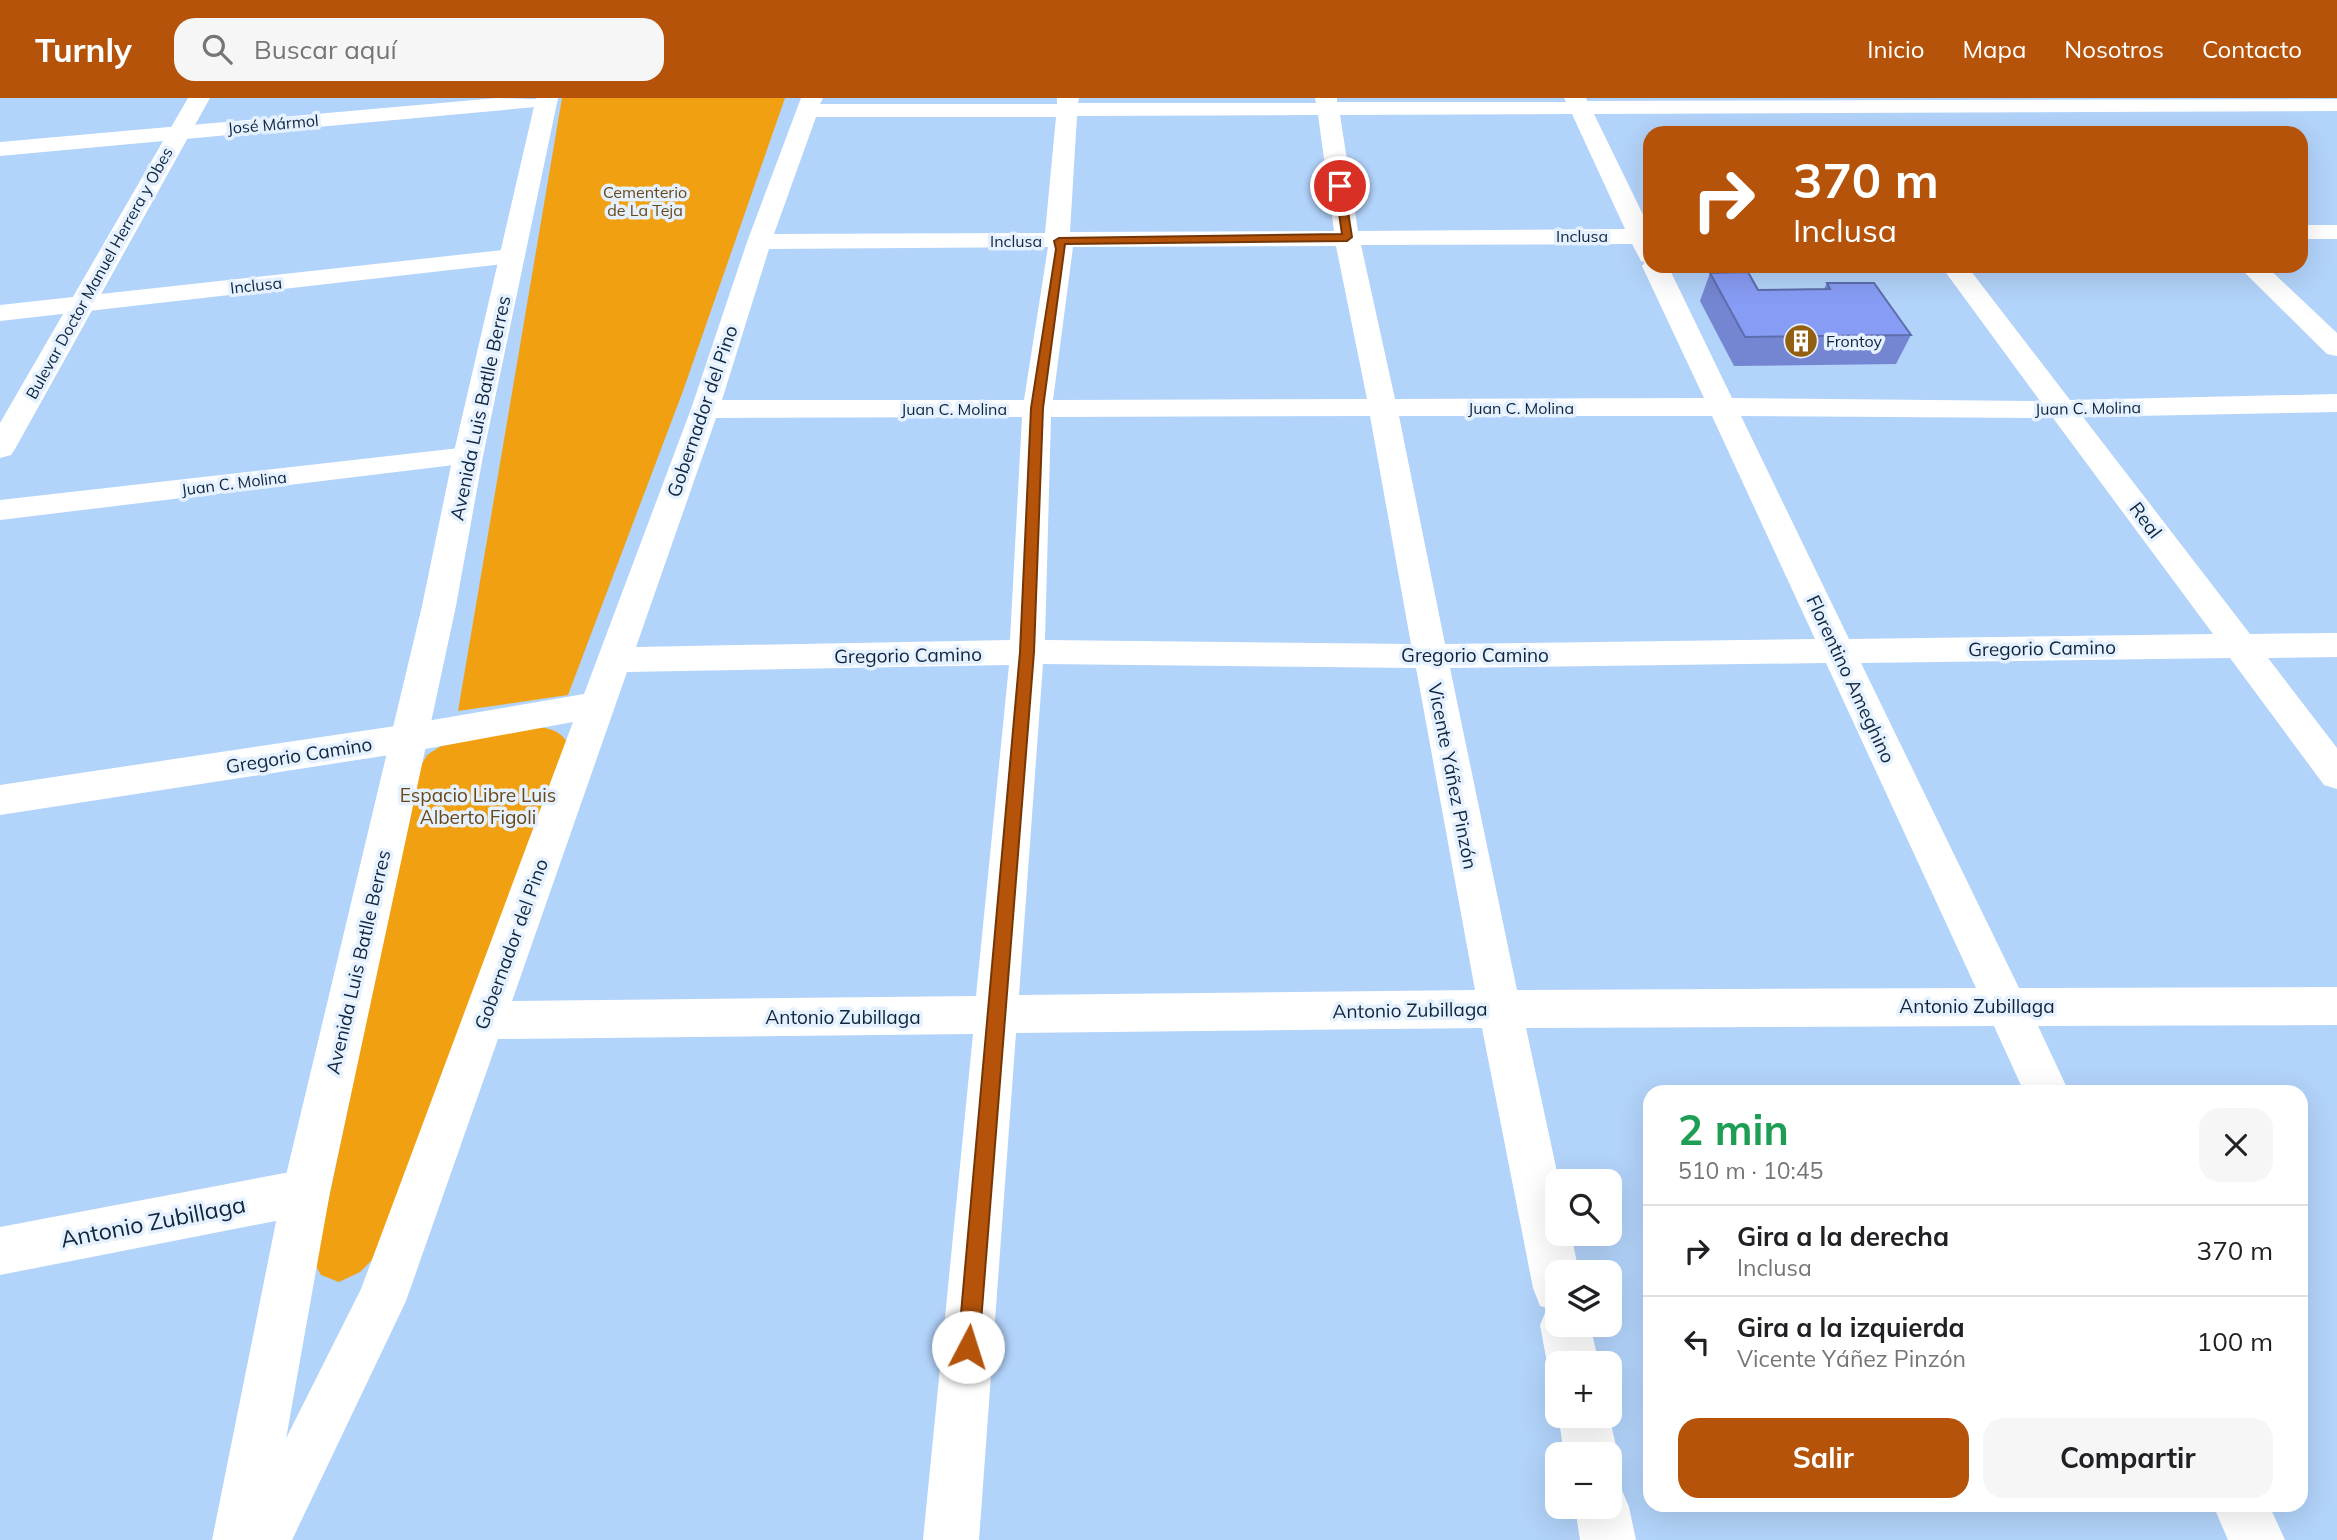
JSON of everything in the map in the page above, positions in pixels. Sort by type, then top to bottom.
[{"type":"street","name":"Bulevar Doctor Manuel Herrera y Obes","points":[[0,449],[199,98]]},
{"type":"street","name":"José Mármol","points":[[0,149],[547,99]]},
{"type":"street","name":"Avenida Luis Batlle Berres","points":[[240,1540],[306,1192],[439,606],[468,456],[547,99]]},
{"type":"street","points":[[2084,101],[2107,123]]},
{"type":"street","points":[[809,104],[2336,101]]},
{"type":"street","points":[[1830,102],[1847,124]]},
{"type":"street","name":"Vicente Yáñez Pinzón","points":[[1327,103],[1347,237],[1552,1260]]},
{"type":"street","name":"Florentino Ameghino","points":[[1578,103],[1643,236]]},
{"type":"street","name":"Gobernador del Pino","points":[[262,1540],[382,1301],[705,409],[759,243],[809,104]]},
{"type":"street","points":[[951,1540],[1027,652],[1037,408],[1061,249],[1057,229],[1068,104]]},
{"type":"street","points":[[2308,232],[2337,232]]},
{"type":"street","name":"Inclusa","points":[[759,243],[1347,237],[1643,248]]},
{"type":"street","name":"Inclusa","points":[[0,313],[512,257]]},
{"type":"street","name":"Florentino Ameghino","points":[[1660,273],[1721,407],[1730,419],[2044,1085]]},
{"type":"street","name":"Real","points":[[1959,273],[2337,775]]},
{"type":"street","points":[[2258,273],[2337,348]]},
{"type":"street","name":"Juan C. Molina","points":[[705,409],[2062,408],[2337,403]]},
{"type":"street","name":"Juan C. Molina","points":[[0,510],[468,456]]},
{"type":"street","name":"Gregorio Camino","points":[[613,660],[1027,652],[1430,656],[2337,645]]},
{"type":"street","name":"Gregorio Camino","points":[[0,800],[409,738],[597,705]]},
{"type":"street","name":"Antonio Zubillaga","points":[[483,1020],[1501,1009],[2337,1006]]},
{"type":"street","name":"Antonio Zubillaga","points":[[0,1251],[306,1192]]},
{"type":"street","points":[[2243,1512],[2257,1540]]},
{"type":"street","points":[[1604,1519],[1608,1540]]},
{"type":"green space","name":"Cementerio de La Teja","points":[[562,98],[785,98],[683,391],[568,695],[458,711]]},
{"type":"green space","name":"Espacio Libre Luis Alberto Figoli","points":[[539,727],[558,732],[570,747],[375,1257],[360,1272],[339,1282],[321,1275],[315,1264],[420,767],[427,755],[441,746]]},
{"type":"building","points":[[1710,273],[1749,273],[1758,290],[1830,289],[1827,283],[1874,283],[1911,335],[1745,337]]},
{"type":"place","name":"Frontoy","points":[[1801,341]]},
{"type":"route","points":[[968,1347],[1027,652],[1037,408],[1061,249],[1059,241],[1347,237],[1340,186]]}]
